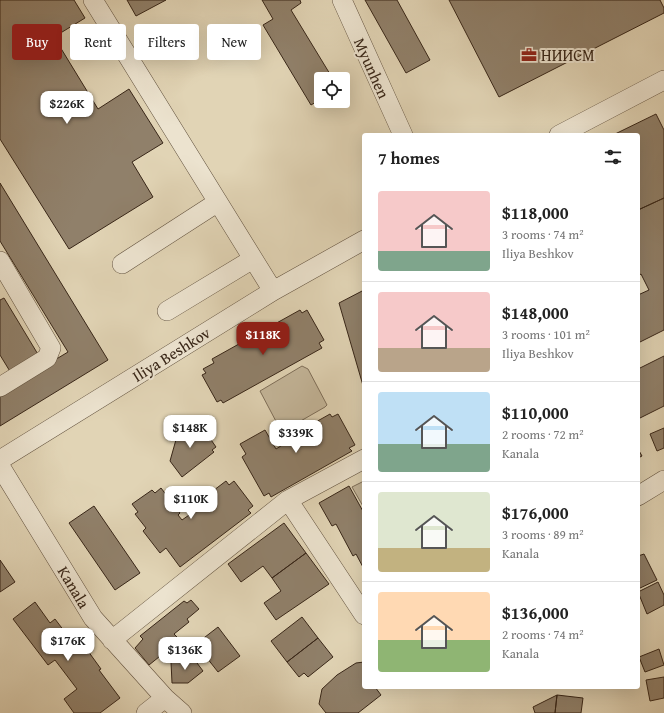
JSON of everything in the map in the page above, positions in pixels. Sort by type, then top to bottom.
[{"type":"street","points":[[93,0],[273,291]]},
{"type":"street","name":"Myunhen","points":[[342,0],[402,133]]},
{"type":"street","points":[[563,133],[664,80]]},
{"type":"street","points":[[122,264],[218,202]]},
{"type":"street","name":"Iliya Beshkov","points":[[0,460],[273,291],[362,241]]},
{"type":"street","points":[[167,311],[253,259]]},
{"type":"street","points":[[0,261],[51,348],[47,358],[0,387]]},
{"type":"street","points":[[112,640],[288,500],[362,460]]},
{"type":"street","name":"Kanala","points":[[0,466],[93,618],[165,698],[182,713]]},
{"type":"street","points":[[640,495],[664,480]]},
{"type":"street","points":[[288,500],[362,611]]},
{"type":"street","points":[[146,713],[165,698]]},
{"type":"shaded area","points":[[302,366],[308,369],[327,405],[285,430],[279,427],[260,391]]},
{"type":"shaded area","points":[[362,482],[362,504],[352,487]]},
{"type":"building","points":[[0,0],[74,0],[85,18],[75,24],[70,24],[70,27],[62,32],[62,24],[12,24],[12,60],[62,60],[62,50],[98,109],[129,89],[163,143],[132,162],[153,197],[69,249],[0,139]]},
{"type":"building","points":[[127,0],[166,0],[136,16]]},
{"type":"building","points":[[262,0],[300,0],[301,3],[291,10],[329,72],[314,72],[314,103],[311,105],[263,25],[273,19]]},
{"type":"building","points":[[365,0],[397,0],[430,60],[406,73]]},
{"type":"building","name":"НИИСМ","points":[[449,0],[660,0],[664,8],[664,13],[499,97]]},
{"type":"building","points":[[656,114],[664,130],[664,198],[640,209],[640,133],[617,133]]},
{"type":"building","points":[[0,183],[108,360],[0,426],[0,393],[68,352],[0,241]]},
{"type":"building","points":[[664,198],[664,330],[640,342],[640,294],[649,290],[641,274],[640,275],[640,209]]},
{"type":"building","points":[[362,291],[362,382],[339,303]]},
{"type":"building","points":[[4,298],[39,356],[11,373],[0,355],[0,300]]},
{"type":"building","points":[[300,310],[302,313],[307,310],[324,340],[319,343],[322,348],[223,403],[221,400],[217,402],[202,375],[206,373],[203,369],[214,363],[212,359]]},
{"type":"building","points":[[664,356],[664,406],[640,418],[640,368]]},
{"type":"building","points":[[330,414],[332,417],[338,414],[355,445],[349,448],[352,451],[271,497],[269,493],[264,496],[242,457],[246,454],[240,444],[265,430],[276,449],[284,444],[282,441]]},
{"type":"building","points":[[190,420],[203,437],[207,434],[216,447],[212,450],[214,452],[182,477],[170,461],[179,429]]},
{"type":"building","points":[[664,428],[664,448],[657,451],[650,434]]},
{"type":"building","points":[[226,481],[229,485],[234,481],[253,506],[248,510],[251,513],[180,567],[166,548],[160,553],[143,531],[146,528],[135,514],[138,512],[132,504],[152,490],[155,493],[161,488],[180,513],[178,515],[182,520],[192,513],[189,509]]},
{"type":"building","points":[[349,486],[362,509],[362,565],[356,554],[353,556],[336,524],[332,526],[319,503]]},
{"type":"building","points":[[94,506],[140,573],[115,590],[69,523]]},
{"type":"building","points":[[284,523],[306,553],[272,578],[263,566],[241,582],[228,564]]},
{"type":"building","points":[[306,553],[329,584],[276,620],[264,603],[281,591],[272,578]]},
{"type":"building","points":[[644,554],[657,580],[640,588],[640,555]]},
{"type":"building","points":[[0,560],[15,582],[0,592]]},
{"type":"building","points":[[658,582],[664,595],[664,605],[647,614],[640,597],[640,591]]},
{"type":"building","points":[[191,600],[199,609],[187,619],[189,622],[174,634],[180,640],[149,665],[135,648],[143,639],[140,636],[184,601],[187,603]]},
{"type":"building","points":[[35,602],[50,623],[55,619],[74,644],[80,640],[101,669],[99,670],[120,698],[100,713],[74,713],[64,699],[77,689],[55,660],[48,665],[13,619]]},
{"type":"building","points":[[302,617],[318,638],[287,662],[271,641]]},
{"type":"building","points":[[218,627],[240,656],[218,672],[196,644]]},
{"type":"building","points":[[318,638],[333,657],[308,677],[304,673],[299,677],[287,662]]},
{"type":"building","points":[[659,649],[664,665],[645,672],[640,657]]},
{"type":"building","points":[[191,655],[203,671],[188,683],[172,683],[171,662],[182,662]]},
{"type":"building","points":[[362,662],[362,689],[376,689],[381,695],[358,713],[326,713],[319,704],[322,689],[337,675],[356,663]]},
{"type":"building","points":[[664,677],[664,698],[650,701],[646,680]]},
{"type":"building","points":[[557,695],[555,713],[535,713],[533,707]]},
{"type":"building","points":[[557,695],[583,698],[581,713],[555,713]]},
{"type":"place","name":"НИИСМ","points":[[529,55]]}]
